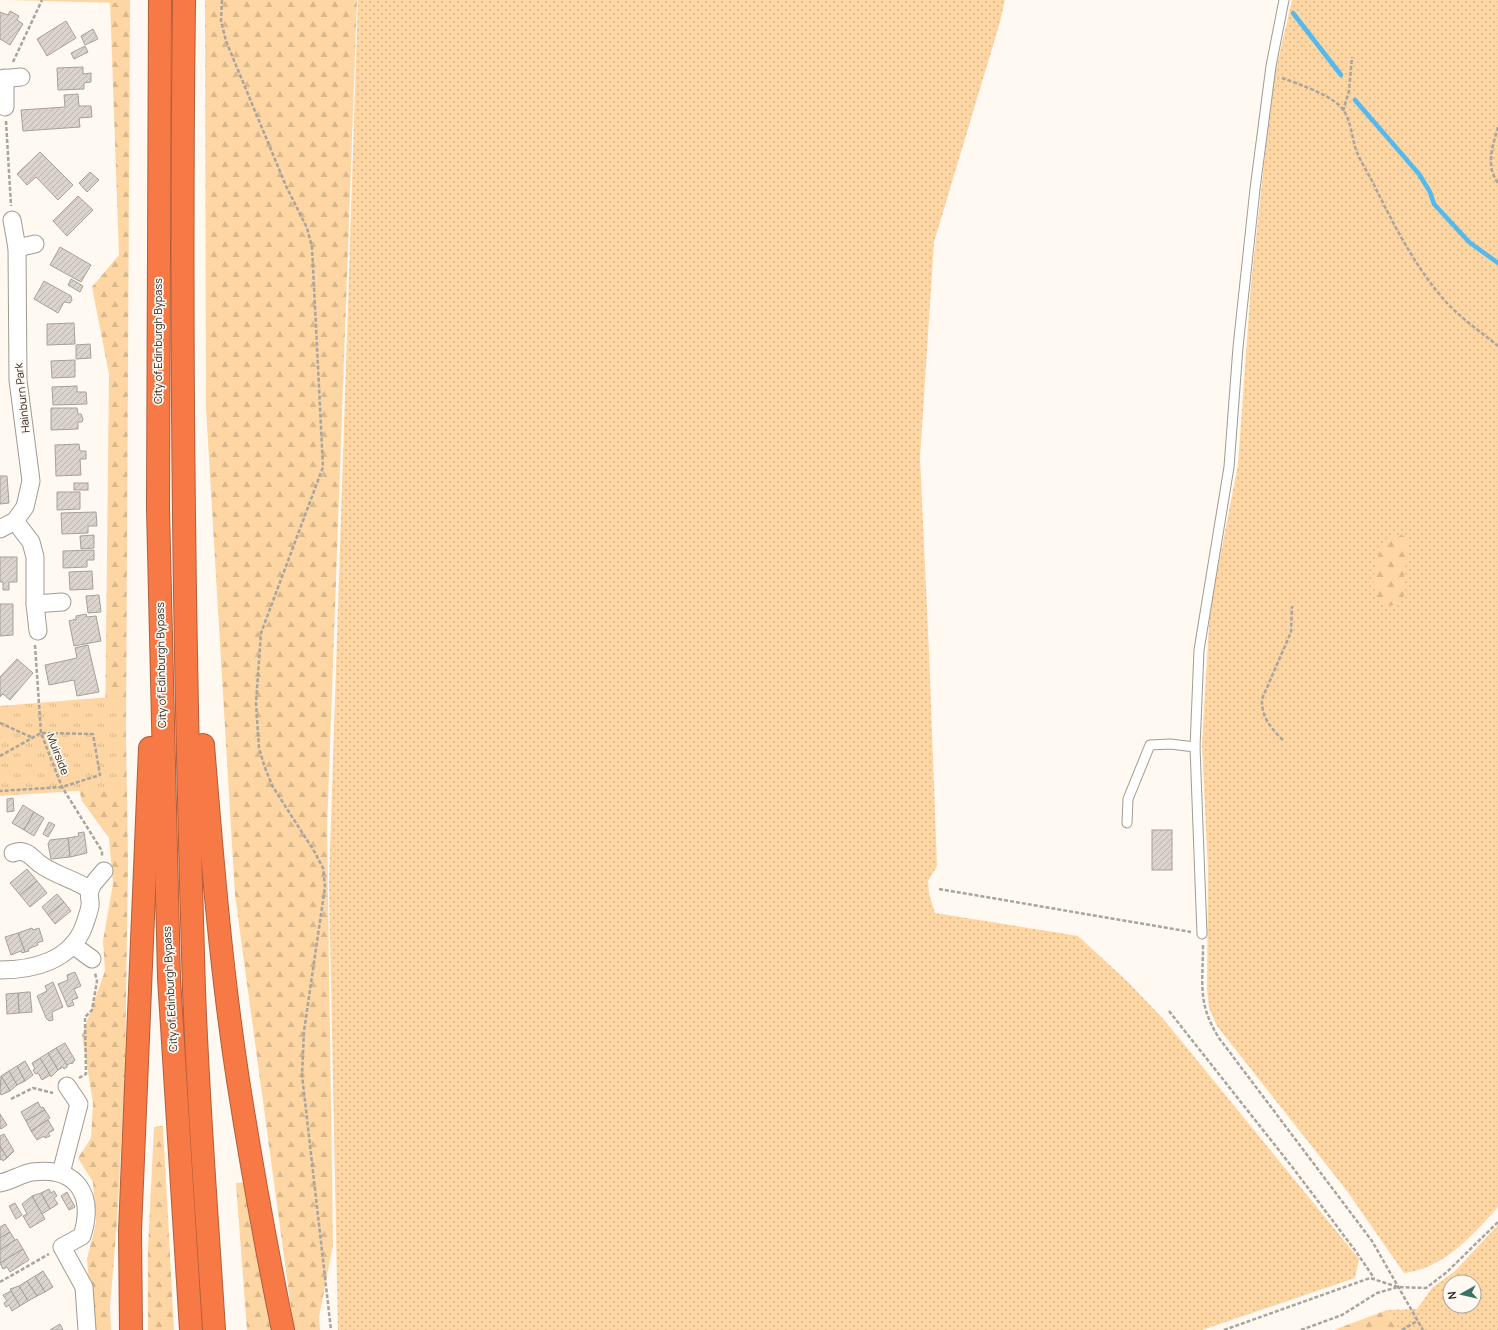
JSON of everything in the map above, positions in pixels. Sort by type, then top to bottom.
[{"type":"highway","name":"City of Edinburgh Bypass","points":[[160,0],[158,508],[169,978],[191,1330]]},
{"type":"highway","points":[[184,0],[182,248],[184,505],[194,993],[214,1330]]},
{"type":"highway","points":[[184,505],[219,924],[238,1079],[268,1255],[283,1330]]},
{"type":"highway","points":[[131,1330],[130,1231],[144,923],[158,508]]},
{"type":"street","points":[[5,107],[9,78]]},
{"type":"street","name":"Hainburn Park","points":[[0,529],[15,521],[25,507],[32,481],[18,380],[17,248],[12,220]]},
{"type":"street","points":[[17,248],[35,244]]},
{"type":"street","points":[[15,521],[31,542],[35,557],[35,604],[38,631]]},
{"type":"street","points":[[35,604],[62,602]]},
{"type":"street","points":[[13,853],[22,851],[62,877],[81,883],[90,890]]},
{"type":"street","points":[[0,970],[19,970],[49,962],[61,955],[73,945],[84,928],[90,905],[90,890],[104,871]]},
{"type":"street","points":[[73,945],[92,959]]},
{"type":"street","points":[[61,1173],[79,1104],[67,1086]]},
{"type":"street","points":[[0,1183],[30,1172],[48,1171],[61,1173],[71,1179],[79,1186],[84,1194],[86,1204],[86,1222],[82,1236],[62,1247],[84,1287],[87,1330]]},
{"type":"lane","points":[[1202,934],[1195,747],[1199,650],[1229,467],[1240,331],[1269,75],[1284,0]]},
{"type":"lane","points":[[1127,823],[1128,799],[1150,745],[1170,744],[1195,747]]},
{"type":"path","points":[[9,78],[42,0]]},
{"type":"path","points":[[222,0],[221,21],[226,41],[286,186],[307,228],[312,247],[323,467],[261,633],[256,702],[260,748],[265,768],[273,787],[323,868],[326,887],[304,1031],[302,1075],[331,1330]]},
{"type":"path","points":[[1344,110],[1349,91],[1352,57]]},
{"type":"path","points":[[1269,75],[1304,86],[1338,105],[1344,110],[1357,151],[1371,180],[1426,275],[1456,311],[1498,346]]},
{"type":"path","points":[[5,107],[12,220]]},
{"type":"path","points":[[1498,127],[1490,165],[1492,174],[1498,183]]},
{"type":"path","points":[[1283,740],[1272,730],[1265,718],[1262,707],[1262,699],[1291,632],[1292,606]]},
{"type":"path","name":"Muirside","points":[[38,631],[35,642],[41,733],[62,787],[102,852],[104,871]]},
{"type":"path","points":[[0,723],[31,737]]},
{"type":"path","points":[[0,756],[31,737],[41,733],[93,734],[100,775],[62,787],[0,791]]},
{"type":"path","points":[[939,889],[1202,934],[1202,994],[1204,1008],[1210,1023],[1219,1038],[1372,1240],[1423,1330]]},
{"type":"path","points":[[11,1099],[33,1088],[54,1093],[86,1074],[85,1017],[92,1010],[97,981],[92,959]]},
{"type":"path","points":[[1169,1011],[1293,1168],[1374,1278]]},
{"type":"path","points":[[1224,1330],[1364,1279],[1374,1278],[1398,1287],[1426,1288],[1447,1272],[1498,1222]]},
{"type":"path","points":[[0,1282],[62,1247]]},
{"type":"path","points":[[1301,1330],[1342,1315],[1378,1293],[1398,1287]]},
{"type":"path","points":[[1402,1330],[1417,1321]]},
{"type":"green space","points":[[9,0],[119,0],[119,3]]},
{"type":"green space","points":[[110,0],[130,0],[126,733],[128,863],[125,1072],[117,1221],[110,1307],[111,1330],[93,1330],[87,1259],[96,1223],[93,1182],[78,1158],[91,1138],[93,1103],[82,1035],[105,971],[103,941],[113,884],[109,838],[82,801],[74,769],[105,738],[109,374],[92,287],[119,255]]},
{"type":"green space","points":[[205,0],[357,0],[327,827],[333,1245],[319,1317],[320,1330],[294,1330],[235,895],[206,408]]},
{"type":"green space","points":[[358,0],[1005,0],[1000,22],[934,242],[920,458],[937,866],[928,881],[929,894],[935,913],[1078,936],[1129,983],[1165,1021],[1359,1259],[1355,1278],[1202,1330],[338,1330],[329,882]]},
{"type":"green space","points":[[1292,0],[1498,0],[1498,1207],[1465,1242],[1446,1257],[1425,1268],[1404,1273],[1347,1191],[1217,1026],[1209,1008],[1207,990],[1208,871],[1202,744],[1210,608],[1238,465],[1251,284],[1273,82]]},
{"type":"green space","points":[[1402,535],[1409,541],[1404,573],[1405,593],[1399,604],[1387,606],[1379,600],[1374,586],[1377,558],[1385,543],[1391,537]]},
{"type":"green space","points":[[122,696],[119,788],[0,796],[0,706]]},
{"type":"green space","points":[[163,1126],[174,1330],[148,1330],[148,1249],[154,1127]]},
{"type":"green space","points":[[245,1182],[250,1223],[273,1330],[247,1330],[236,1183]]},
{"type":"green space","points":[[1498,1225],[1498,1330],[1399,1330],[1387,1310],[1417,1309],[1432,1288],[1442,1281],[1442,1314],[1482,1314],[1482,1274],[1451,1274]]},
{"type":"green space","points":[[1387,1310],[1399,1330],[1334,1330]]},
{"type":"building","points":[[10,11],[19,16],[17,20],[23,24],[10,45],[0,39],[0,12],[8,15]]},
{"type":"building","points":[[66,21],[76,38],[47,56],[37,39]]},
{"type":"building","points":[[93,29],[98,39],[85,45],[81,36]]},
{"type":"building","points":[[85,46],[88,52],[74,59],[71,53]]},
{"type":"building","points":[[83,67],[83,74],[91,73],[91,82],[84,83],[84,89],[58,90],[57,68]]},
{"type":"building","points":[[78,94],[79,106],[91,106],[92,117],[79,118],[80,127],[23,131],[21,110],[65,107],[64,95]]},
{"type":"building","points":[[40,152],[73,185],[58,200],[36,177],[27,185],[17,174]]},
{"type":"building","points":[[90,172],[99,180],[87,192],[79,183]]},
{"type":"building","points":[[78,196],[93,210],[67,236],[53,221]]},
{"type":"building","points":[[60,247],[91,265],[81,282],[50,265]]},
{"type":"building","points":[[71,279],[83,286],[80,292],[68,285]]},
{"type":"building","points":[[44,281],[71,296],[72,300],[70,303],[64,302],[58,313],[34,299]]},
{"type":"building","points":[[74,323],[75,344],[47,345],[47,324]]},
{"type":"building","points":[[90,344],[91,358],[76,359],[76,345]]},
{"type":"building","points":[[75,360],[75,377],[52,378],[51,361]]},
{"type":"building","points":[[77,386],[77,392],[86,392],[87,404],[53,405],[52,387]]},
{"type":"building","points":[[51,408],[77,408],[78,414],[81,414],[83,419],[82,422],[78,422],[78,429],[51,430]]},
{"type":"building","points":[[79,444],[80,451],[86,451],[86,459],[80,459],[81,475],[56,476],[55,445]]},
{"type":"building","points":[[0,476],[7,476],[9,503],[0,504]]},
{"type":"building","points":[[74,483],[88,483],[88,490],[74,490]]},
{"type":"building","points":[[57,492],[80,492],[80,509],[57,510]]},
{"type":"building","points":[[96,512],[97,526],[88,526],[88,533],[62,534],[61,513]]},
{"type":"building","points":[[94,535],[94,548],[81,549],[80,536]]},
{"type":"building","points":[[94,550],[94,560],[87,560],[87,567],[63,568],[63,551]]},
{"type":"building","points":[[0,557],[17,557],[17,582],[9,582],[9,590],[3,590],[3,582],[0,582]]},
{"type":"building","points":[[92,571],[93,589],[70,590],[69,572]]},
{"type":"building","points":[[99,595],[101,612],[88,613],[86,596]]},
{"type":"building","points":[[0,604],[13,604],[13,635],[0,636]]},
{"type":"building","points":[[86,614],[87,617],[96,616],[101,641],[74,646],[69,621],[76,619],[76,616]]},
{"type":"building","points":[[88,645],[99,692],[77,696],[74,680],[49,685],[45,665],[77,658],[75,648]]},
{"type":"building","points":[[17,659],[33,673],[10,700],[3,694],[0,697],[0,677]]},
{"type":"building","points":[[13,798],[14,811],[7,812],[7,799]]},
{"type":"building","points":[[23,805],[34,812],[24,830],[12,823]]},
{"type":"building","points":[[34,812],[44,818],[34,836],[24,830]]},
{"type":"building","points":[[49,822],[55,825],[48,837],[43,834]]},
{"type":"building","points":[[1152,830],[1172,830],[1172,870],[1152,870]]},
{"type":"building","points":[[84,832],[87,853],[70,857],[68,838],[79,836],[78,833]]},
{"type":"building","points":[[68,838],[70,857],[51,859],[48,844],[50,840]]},
{"type":"building","points":[[27,869],[37,881],[20,895],[10,883]]},
{"type":"building","points":[[37,881],[47,893],[30,907],[20,895]]},
{"type":"building","points":[[57,894],[64,902],[48,915],[42,907]]},
{"type":"building","points":[[64,902],[71,911],[55,924],[48,915]]},
{"type":"building","points":[[32,928],[33,930],[39,928],[43,941],[37,943],[38,945],[28,949],[29,951],[25,952],[18,933]]},
{"type":"building","points":[[18,933],[25,952],[22,953],[21,951],[11,955],[5,937]]},
{"type":"building","points":[[75,972],[81,986],[74,989],[78,998],[72,1000],[74,1005],[68,1007],[58,984],[68,980],[67,975]]},
{"type":"building","points":[[53,982],[63,1007],[52,1012],[53,1020],[49,1021],[46,1018],[37,996],[47,991],[45,986]]},
{"type":"building","points":[[30,992],[32,1012],[19,1013],[18,993]]},
{"type":"building","points":[[18,993],[19,1013],[7,1014],[6,994]]},
{"type":"building","points":[[65,1043],[75,1060],[72,1064],[67,1065],[56,1048]]},
{"type":"building","points":[[56,1048],[67,1065],[64,1069],[63,1067],[58,1070],[48,1053]]},
{"type":"building","points":[[48,1053],[58,1070],[51,1077],[40,1058]]},
{"type":"building","points":[[40,1058],[50,1075],[42,1080],[38,1073],[36,1074],[34,1072],[33,1070],[35,1069],[32,1063]]},
{"type":"building","points":[[25,1061],[33,1075],[25,1081],[17,1066]]},
{"type":"building","points":[[17,1066],[25,1081],[17,1085],[9,1071]]},
{"type":"building","points":[[9,1071],[17,1085],[10,1091],[1,1076]]},
{"type":"building","points":[[1,1076],[10,1091],[1,1095],[0,1092]]},
{"type":"building","points":[[38,1102],[41,1108],[43,1107],[45,1110],[26,1121],[21,1112]]},
{"type":"building","points":[[45,1110],[50,1118],[31,1131],[26,1121]]},
{"type":"building","points":[[0,1114],[7,1125],[1,1129],[0,1128]]},
{"type":"building","points":[[48,1120],[54,1130],[48,1133],[50,1136],[45,1138],[44,1136],[37,1140],[31,1131]]},
{"type":"building","points":[[4,1134],[14,1151],[7,1158],[0,1146],[0,1136]]},
{"type":"building","points":[[0,1146],[7,1158],[3,1161],[2,1159],[0,1160]]},
{"type":"building","points":[[49,1189],[51,1193],[54,1191],[57,1196],[54,1198],[58,1204],[50,1209],[41,1193]]},
{"type":"building","points":[[67,1192],[75,1207],[69,1210],[61,1196]]},
{"type":"building","points":[[41,1193],[50,1209],[42,1214],[32,1196]]},
{"type":"building","points":[[32,1196],[45,1219],[30,1228],[23,1216],[27,1214],[22,1204]]},
{"type":"building","points":[[15,1203],[22,1215],[16,1219],[9,1206]]},
{"type":"building","points":[[5,1224],[10,1232],[0,1238],[0,1227]]},
{"type":"building","points":[[10,1232],[15,1240],[0,1250],[0,1238]]},
{"type":"building","points":[[17,1239],[23,1249],[0,1263],[0,1250]]},
{"type":"building","points":[[23,1249],[29,1260],[10,1272],[7,1267],[3,1269],[0,1263]]},
{"type":"building","points":[[43,1271],[53,1287],[45,1292],[35,1276]]},
{"type":"building","points":[[35,1276],[45,1292],[37,1296],[27,1281]]},
{"type":"building","points":[[27,1281],[37,1296],[28,1301],[19,1286]]},
{"type":"building","points":[[19,1286],[28,1301],[20,1306],[10,1289]]},
{"type":"building","points":[[11,1291],[20,1306],[12,1311],[9,1305],[6,1307],[4,1303],[7,1301],[3,1295]]},
{"type":"building","points":[[60,1324],[63,1330],[50,1330]]},
{"type":"waterway","points":[[1293,13],[1341,75]]},
{"type":"waterway","points":[[1355,100],[1419,174],[1430,192],[1434,204],[1469,242],[1498,263]]}]
